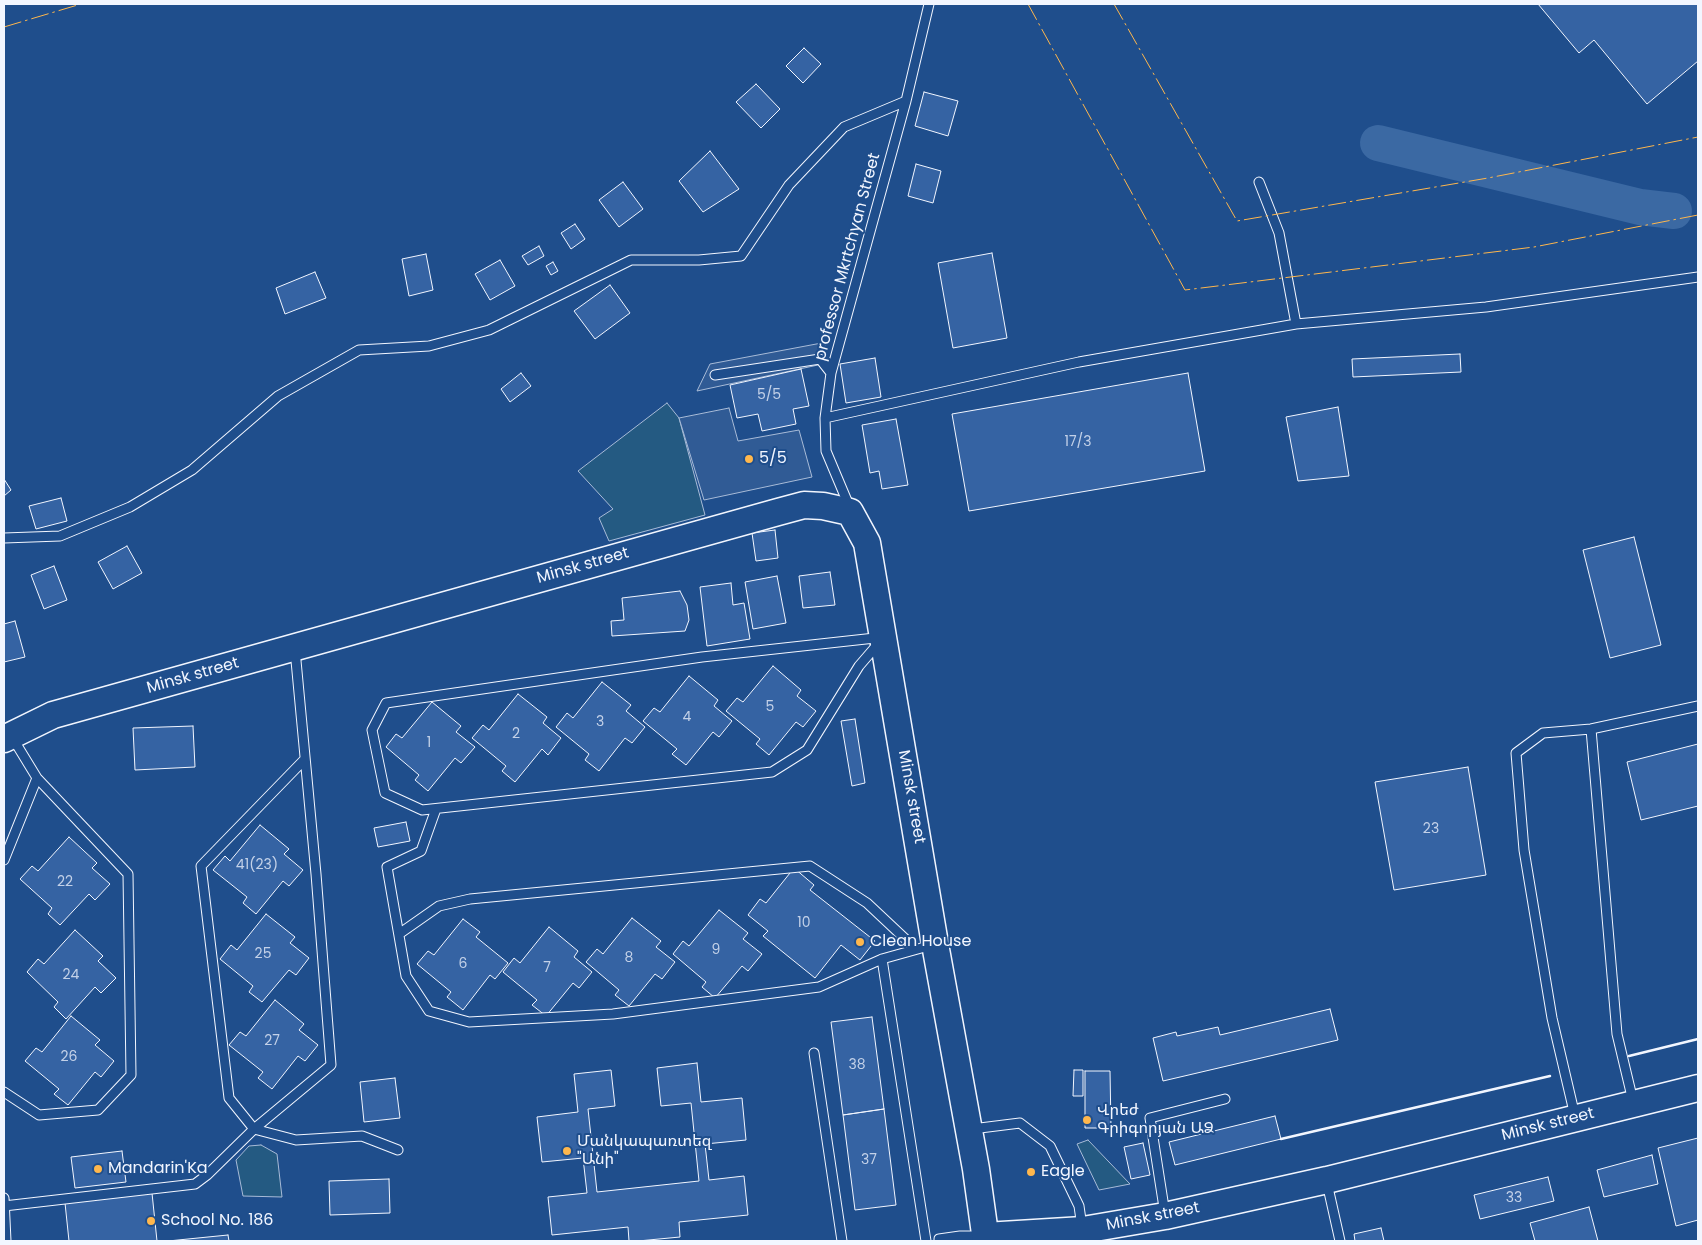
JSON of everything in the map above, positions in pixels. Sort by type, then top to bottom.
[{"type":"main road","name":"Minsk street","points":[[7,737],[53,715],[804,505],[844,510],[850,512],[854,517],[867,543],[884,637],[925,946],[969,1129],[986,1239],[1083,1230],[1165,1216],[1327,1180],[1698,1088]]},
{"type":"lane","name":"professor Mkrtchyan Street","points":[[854,517],[826,451],[826,418],[831,373],[906,101],[929,4]]},
{"type":"lane","points":[[4,538],[60,536],[130,507],[192,470],[278,396],[359,350],[429,346],[489,330],[631,260],[699,260],[742,256],[789,184],[844,127],[906,101]]},
{"type":"lane","points":[[1259,182],[1279,233],[1296,324]]},
{"type":"lane","points":[[826,418],[1079,362],[1296,324],[1486,307],[1698,277]]},
{"type":"lane","points":[[715,376],[820,359],[831,373]]},
{"type":"lane","points":[[884,637],[860,666],[807,750],[772,772],[422,810],[384,793],[372,730],[386,703],[702,657],[884,637]]},
{"type":"lane","points":[[4,1206],[195,1184],[208,1175],[254,1129],[331,1065],[316,874],[294,647]]},
{"type":"lane","points":[[1575,1119],[1552,1018],[1524,850],[1516,753],[1543,733],[1591,729],[1698,706]]},
{"type":"lane","points":[[1591,729],[1617,1034],[1633,1103]]},
{"type":"lane","points":[[4,1092],[39,1114],[98,1110],[131,1075],[128,874],[37,778],[7,737]]},
{"type":"lane","points":[[305,759],[201,866],[229,1098],[254,1129],[296,1140],[362,1136],[398,1150]]},
{"type":"lane","points":[[4,860],[37,778]]},
{"type":"lane","points":[[436,809],[421,850],[387,868],[406,976],[428,1011],[469,1022],[613,1014],[819,987],[882,959],[925,946]]},
{"type":"lane","points":[[399,934],[439,906],[470,899],[810,866],[925,946]]},
{"type":"lane","points":[[882,959],[925,1241],[960,1236],[986,1239]]},
{"type":"lane","points":[[814,1053],[842,1241]]},
{"type":"lane","points":[[1165,1216],[1150,1118],[1225,1098]]},
{"type":"lane","points":[[969,1129],[1020,1123],[1050,1146],[1079,1206],[1083,1230]]},
{"type":"lane","points":[[1327,1180],[1340,1241]]},
{"type":"lane","points":[[4,1198],[6,1241]]},
{"type":"shaded area","points":[[827,342],[818,365],[697,391],[710,364]]},
{"type":"shaded area","points":[[667,403],[679,418],[705,515],[609,541],[599,518],[613,509],[578,471]]},
{"type":"shaded area","name":"5/5","points":[[729,408],[738,441],[799,430],[812,477],[704,500],[679,418]]},
{"type":"shaded area","points":[[1088,1140],[1130,1184],[1099,1190],[1077,1144]]},
{"type":"shaded area","points":[[261,1145],[277,1154],[282,1197],[243,1196],[236,1160],[249,1146]]},
{"type":"building","points":[[1538,4],[1698,4],[1698,61],[1647,104],[1594,40],[1579,53]]},
{"type":"building","points":[[804,48],[821,64],[803,83],[786,66]]},
{"type":"building","points":[[756,84],[780,109],[761,128],[736,102]]},
{"type":"building","points":[[924,92],[958,101],[948,136],[915,126]]},
{"type":"building","points":[[710,151],[739,189],[703,212],[679,181]]},
{"type":"building","points":[[916,164],[941,171],[933,203],[908,196]]},
{"type":"building","points":[[623,182],[643,209],[619,227],[599,200]]},
{"type":"building","points":[[575,224],[585,239],[571,249],[561,233]]},
{"type":"building","points":[[539,246],[544,256],[528,265],[522,256]]},
{"type":"building","points":[[992,253],[1007,338],[953,348],[938,263]]},
{"type":"building","points":[[426,254],[433,290],[409,296],[402,259]]},
{"type":"building","points":[[500,260],[515,286],[490,300],[475,274]]},
{"type":"building","points":[[553,262],[558,271],[551,275],[546,266]]},
{"type":"building","points":[[315,272],[326,298],[285,314],[276,288]]},
{"type":"building","points":[[610,285],[630,313],[595,339],[574,311]]},
{"type":"building","points":[[1460,354],[1461,372],[1353,377],[1352,359]]},
{"type":"building","points":[[875,358],[881,397],[846,403],[840,364]]},
{"type":"building","points":[[801,369],[809,406],[793,409],[796,424],[762,431],[758,414],[737,418],[730,385]]},
{"type":"building","points":[[521,373],[531,386],[510,402],[501,389]]},
{"type":"building","points":[[1188,373],[1205,471],[969,511],[952,414]]},
{"type":"building","points":[[1338,407],[1349,476],[1298,481],[1286,417]]},
{"type":"building","points":[[896,419],[908,485],[882,489],[879,471],[870,473],[862,425]]},
{"type":"building","points":[[4,479],[11,490],[4,496]]},
{"type":"building","points":[[61,498],[67,521],[36,529],[29,506]]},
{"type":"building","points":[[775,530],[778,558],[756,561],[752,533]]},
{"type":"building","points":[[1634,537],[1661,645],[1610,658],[1583,550]]},
{"type":"building","points":[[127,546],[142,573],[113,589],[98,562]]},
{"type":"building","points":[[54,566],[67,600],[44,609],[31,575]]},
{"type":"building","points":[[830,572],[835,605],[803,608],[799,576]]},
{"type":"building","points":[[777,576],[786,623],[753,629],[745,582]]},
{"type":"building","points":[[731,583],[733,605],[744,603],[750,639],[707,646],[700,587]]},
{"type":"building","points":[[680,591],[687,605],[689,620],[685,631],[612,636],[611,621],[624,620],[622,598]]},
{"type":"building","points":[[15,621],[25,657],[4,662],[4,624]]},
{"type":"building","points":[[773,666],[801,690],[797,696],[816,711],[803,727],[796,722],[769,755],[756,744],[760,739],[726,711],[737,698],[743,702]]},
{"type":"building","points":[[689,676],[718,700],[714,706],[732,721],[719,737],[713,732],[686,765],[672,754],[677,749],[643,721],[654,708],[660,712]]},
{"type":"building","points":[[602,682],[631,705],[626,711],[645,727],[632,743],[625,738],[599,771],[585,760],[589,754],[556,727],[567,713],[573,718]]},
{"type":"building","points":[[518,694],[547,717],[543,723],[561,738],[548,755],[542,749],[515,782],[502,771],[506,766],[472,738],[483,725],[489,730]]},
{"type":"building","points":[[432,702],[461,726],[456,732],[475,747],[461,763],[455,758],[428,791],[415,780],[419,775],[386,747],[396,734],[402,738]]},
{"type":"building","points":[[855,719],[865,783],[852,786],[841,721]]},
{"type":"building","points":[[193,726],[195,767],[135,770],[133,728]]},
{"type":"building","points":[[1698,744],[1698,806],[1641,820],[1627,762]]},
{"type":"building","points":[[1468,767],[1486,875],[1394,890],[1375,782]]},
{"type":"building","points":[[406,822],[410,841],[378,847],[374,828]]},
{"type":"building","points":[[260,825],[289,849],[284,854],[303,870],[289,886],[283,881],[256,914],[243,903],[247,897],[213,870],[225,856],[230,861]]},
{"type":"building","points":[[69,837],[97,863],[92,868],[110,884],[95,900],[89,894],[60,925],[48,914],[52,908],[20,879],[32,866],[38,871]]},
{"type":"building","points":[[794,868],[814,885],[810,890],[875,941],[860,960],[841,945],[815,978],[763,936],[768,931],[748,915],[760,899],[766,903]]},
{"type":"building","points":[[719,910],[748,933],[743,939],[762,954],[748,971],[742,966],[715,998],[702,987],[706,982],[673,954],[683,941],[689,946]]},
{"type":"building","points":[[266,914],[295,937],[290,943],[309,958],[296,975],[289,970],[262,1002],[249,992],[253,986],[220,959],[231,945],[237,950]]},
{"type":"building","points":[[632,918],[661,941],[656,947],[675,962],[662,979],[655,974],[629,1006],[615,995],[619,990],[586,962],[597,949],[603,954]]},
{"type":"building","points":[[463,919],[480,932],[476,937],[508,963],[495,979],[490,975],[463,1010],[447,997],[451,992],[417,964],[428,951],[434,955]]},
{"type":"building","points":[[549,927],[578,951],[574,957],[592,972],[579,988],[573,983],[546,1016],[532,1005],[537,1000],[503,972],[514,958],[520,963]]},
{"type":"building","points":[[75,930],[103,956],[98,961],[116,978],[101,993],[95,987],[66,1019],[54,1007],[58,1002],[27,972],[38,959],[44,964]]},
{"type":"building","points":[[275,1000],[304,1024],[299,1030],[318,1045],[305,1061],[298,1056],[272,1089],[258,1078],[263,1072],[229,1045],[240,1032],[246,1036]]},
{"type":"building","points":[[1330,1009],[1338,1040],[1163,1081],[1153,1038],[1176,1032],[1177,1036],[1218,1027],[1220,1035]]},
{"type":"building","points":[[71,1016],[100,1040],[95,1045],[114,1061],[101,1077],[95,1072],[68,1105],[54,1094],[59,1089],[25,1061],[36,1048],[42,1052]]},
{"type":"building","points":[[872,1017],[884,1109],[843,1115],[831,1022]]},
{"type":"building","name":"Մանկապառտեզ \"Անի\"","points":[[697,1063],[701,1102],[742,1098],[746,1140],[705,1144],[709,1180],[744,1176],[748,1215],[679,1222],[680,1237],[629,1241],[628,1227],[552,1235],[548,1197],[587,1193],[583,1158],[542,1162],[537,1117],[578,1112],[574,1074],[611,1070],[615,1106],[588,1109],[597,1192],[699,1181],[691,1103],[661,1106],[657,1068]]},
{"type":"building","points":[[1074,1070],[1083,1070],[1083,1096],[1073,1096]]},
{"type":"building","points":[[1085,1071],[1110,1071],[1111,1128],[1085,1128]]},
{"type":"building","points":[[395,1078],[400,1118],[364,1122],[360,1082]]},
{"type":"building","points":[[884,1109],[896,1205],[855,1210],[843,1115]]},
{"type":"building","points":[[1275,1116],[1281,1139],[1175,1165],[1169,1142]]},
{"type":"building","points":[[1698,1138],[1698,1220],[1676,1226],[1658,1148]]},
{"type":"building","points":[[1143,1143],[1150,1175],[1131,1179],[1124,1147]]},
{"type":"building","name":"Mandarin'Ka","points":[[122,1151],[126,1182],[75,1188],[71,1157]]},
{"type":"building","points":[[1652,1155],[1658,1184],[1604,1197],[1597,1170]]},
{"type":"building","points":[[1548,1177],[1554,1201],[1480,1219],[1474,1195]]},
{"type":"building","points":[[389,1179],[390,1213],[330,1215],[329,1181]]},
{"type":"building","points":[[152,1193],[157,1241],[69,1241],[65,1203]]},
{"type":"building","points":[[1589,1207],[1598,1241],[1535,1241],[1530,1223]]},
{"type":"building","points":[[1381,1228],[1384,1241],[1355,1241],[1354,1234]]},
{"type":"building","points":[[228,1235],[229,1241],[168,1241]]},
{"type":"waterway","points":[[1378,143],[1640,207],[1674,211]]},
{"type":"wall","points":[[1629,1056],[1698,1039]]},
{"type":"wall","points":[[1281,1139],[1550,1076]]},
{"type":"power","points":[[4,27],[81,4]]},
{"type":"power","points":[[1028,4],[1185,290],[1534,247],[1698,215]]},
{"type":"power","points":[[1114,4],[1237,221],[1488,178],[1698,137]]},
{"type":"place","name":"5/5","points":[[749,459]]},
{"type":"place","name":"Clean House","points":[[860,942]]},
{"type":"place","name":"Վրեժ Գրիգորյան ԱՁ","points":[[1087,1120]]},
{"type":"place","name":"Մանկապառտեզ \"Անի\"","points":[[567,1151]]},
{"type":"place","name":"Mandarin'Ka","points":[[98,1169]]},
{"type":"place","name":"Eagle","points":[[1031,1172]]},
{"type":"place","name":"School No. 186","points":[[151,1221]]}]
